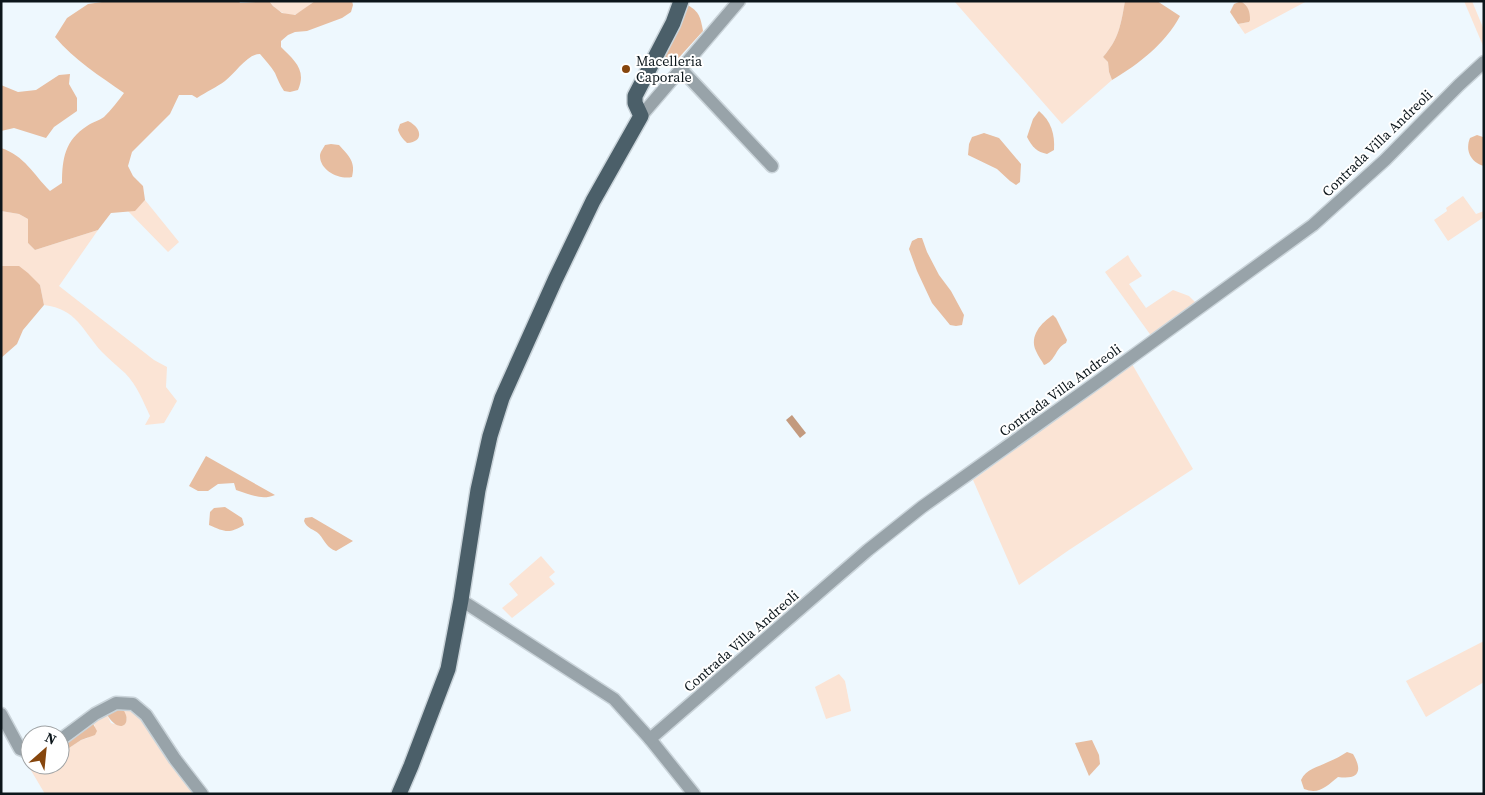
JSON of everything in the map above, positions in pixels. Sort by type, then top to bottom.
[{"type":"main road","points":[[399,794],[412,766],[448,668],[461,600],[478,490],[490,436],[502,398],[593,201],[641,116],[635,103],[635,96],[666,38],[681,1]]},
{"type":"street","points":[[641,116],[740,1]]},
{"type":"street","name":"Contrada Villa Andreoli","points":[[650,739],[868,550],[922,507],[1313,225],[1385,160],[1484,62]]},
{"type":"street","points":[[681,69],[772,166]]},
{"type":"street","points":[[461,600],[614,699],[650,739],[694,794]]},
{"type":"street","points":[[70,733],[95,714],[116,703],[133,704],[146,715],[175,760],[202,794]]},
{"type":"street","points":[[1,714],[20,749]]},
{"type":"shaded area","points":[[109,1],[239,1],[240,3],[269,1],[282,13],[295,15],[315,1],[352,1],[353,5],[351,12],[342,18],[307,31],[295,32],[281,41],[281,47],[298,66],[300,71],[301,77],[298,90],[284,91],[273,70],[260,54],[250,57],[229,78],[197,98],[192,95],[179,95],[170,114],[132,152],[128,166],[133,176],[143,186],[145,200],[135,211],[111,213],[98,230],[35,250],[28,243],[28,219],[19,214],[1,211],[1,148],[23,161],[50,191],[62,183],[64,158],[69,144],[80,131],[104,117],[124,93],[79,60],[55,37],[67,18],[88,4]]},
{"type":"shaded area","points":[[269,1],[315,1],[299,13],[290,15],[274,7]]},
{"type":"shaded area","points":[[954,1],[1125,1],[1116,37],[1103,57],[1108,62],[1112,80],[1062,124]]},
{"type":"shaded area","points":[[1125,1],[1157,1],[1180,16],[1167,36],[1159,44],[1132,67],[1112,80],[1108,62],[1103,57],[1116,37]]},
{"type":"shaded area","points":[[1241,1],[1307,1],[1245,34],[1238,24],[1249,22],[1246,5]]},
{"type":"shaded area","points":[[1241,1],[1248,9],[1250,20],[1249,22],[1238,24],[1230,12],[1234,4]]},
{"type":"shaded area","points":[[1464,1],[1472,1],[1484,30],[1484,48]]},
{"type":"shaded area","points":[[684,3],[693,8],[698,14],[703,31],[674,63],[666,64],[660,62]]},
{"type":"shaded area","points":[[70,74],[69,84],[77,98],[77,111],[54,127],[46,138],[14,128],[1,131],[1,85],[18,92],[36,90],[59,75]]},
{"type":"shaded area","points":[[1039,111],[1047,119],[1053,133],[1054,150],[1047,154],[1035,148],[1027,137],[1033,119]]},
{"type":"shaded area","points":[[408,121],[416,127],[419,137],[413,142],[407,143],[398,130],[400,124]]},
{"type":"shaded area","points":[[984,133],[999,138],[1021,164],[1020,182],[1016,185],[997,169],[968,155],[972,137]]},
{"type":"shaded area","points":[[1477,135],[1484,139],[1484,166],[1472,159],[1468,147],[1470,138]]},
{"type":"shaded area","points":[[325,145],[339,145],[349,156],[353,167],[352,177],[337,176],[323,166],[320,153]]},
{"type":"shaded area","points":[[1463,196],[1476,214],[1484,211],[1484,217],[1448,241],[1434,220],[1447,211],[1446,208]]},
{"type":"shaded area","points":[[145,200],[179,242],[168,252],[128,211],[135,210]]},
{"type":"shaded area","points":[[1,211],[19,214],[28,219],[28,243],[35,250],[98,230],[59,286],[154,360],[167,367],[166,387],[177,401],[164,423],[145,425],[150,416],[136,388],[125,373],[102,352],[72,316],[55,307],[44,305],[40,285],[9,266],[1,266]]},
{"type":"shaded area","points":[[922,238],[939,275],[951,291],[964,315],[962,325],[950,325],[932,303],[909,249],[912,241]]},
{"type":"shaded area","points":[[1128,255],[1142,276],[1129,284],[1146,308],[1173,290],[1189,296],[1197,304],[1152,337],[1105,272]]},
{"type":"shaded area","points":[[1,266],[19,266],[28,273],[40,285],[44,305],[23,330],[17,344],[1,358]]},
{"type":"shaded area","points":[[1053,315],[1067,340],[1051,361],[1044,365],[1036,351],[1034,340],[1037,330]]},
{"type":"shaded area","points":[[1132,364],[1193,469],[1019,585],[973,480]]},
{"type":"shaded area","points":[[792,415],[806,433],[800,438],[786,420]]},
{"type":"shaded area","points":[[206,456],[275,495],[260,497],[251,495],[236,490],[234,483],[218,484],[208,491],[198,491],[189,486]]},
{"type":"shaded area","points":[[225,507],[242,518],[244,525],[227,531],[209,525],[210,512],[214,508]]},
{"type":"shaded area","points":[[312,517],[353,541],[336,551],[333,550],[319,534],[305,524],[305,518]]},
{"type":"shaded area","points":[[541,556],[555,572],[549,577],[555,584],[512,618],[502,608],[518,595],[509,584]]},
{"type":"shaded area","points":[[1484,641],[1484,682],[1426,717],[1406,681]]},
{"type":"shaded area","points":[[839,674],[845,681],[851,711],[826,719],[815,687]]},
{"type":"shaded area","points":[[121,707],[139,713],[196,794],[45,794],[34,775],[70,775],[70,747],[88,738],[95,726],[91,720],[106,713],[111,723],[121,726],[125,724],[127,719]]},
{"type":"shaded area","points":[[121,707],[127,718],[124,725],[121,726],[111,721],[106,713]]},
{"type":"shaded area","points":[[91,720],[97,731],[95,735],[81,740],[70,747],[70,735]]},
{"type":"shaded area","points":[[1092,740],[1099,755],[1100,764],[1089,776],[1075,743]]},
{"type":"shaded area","points":[[1347,752],[1353,754],[1358,765],[1355,776],[1338,777],[1318,790],[1309,791],[1304,789],[1301,780],[1306,773]]},
{"type":"place","name":"Macelleria Caporale","points":[[626,69]]}]
